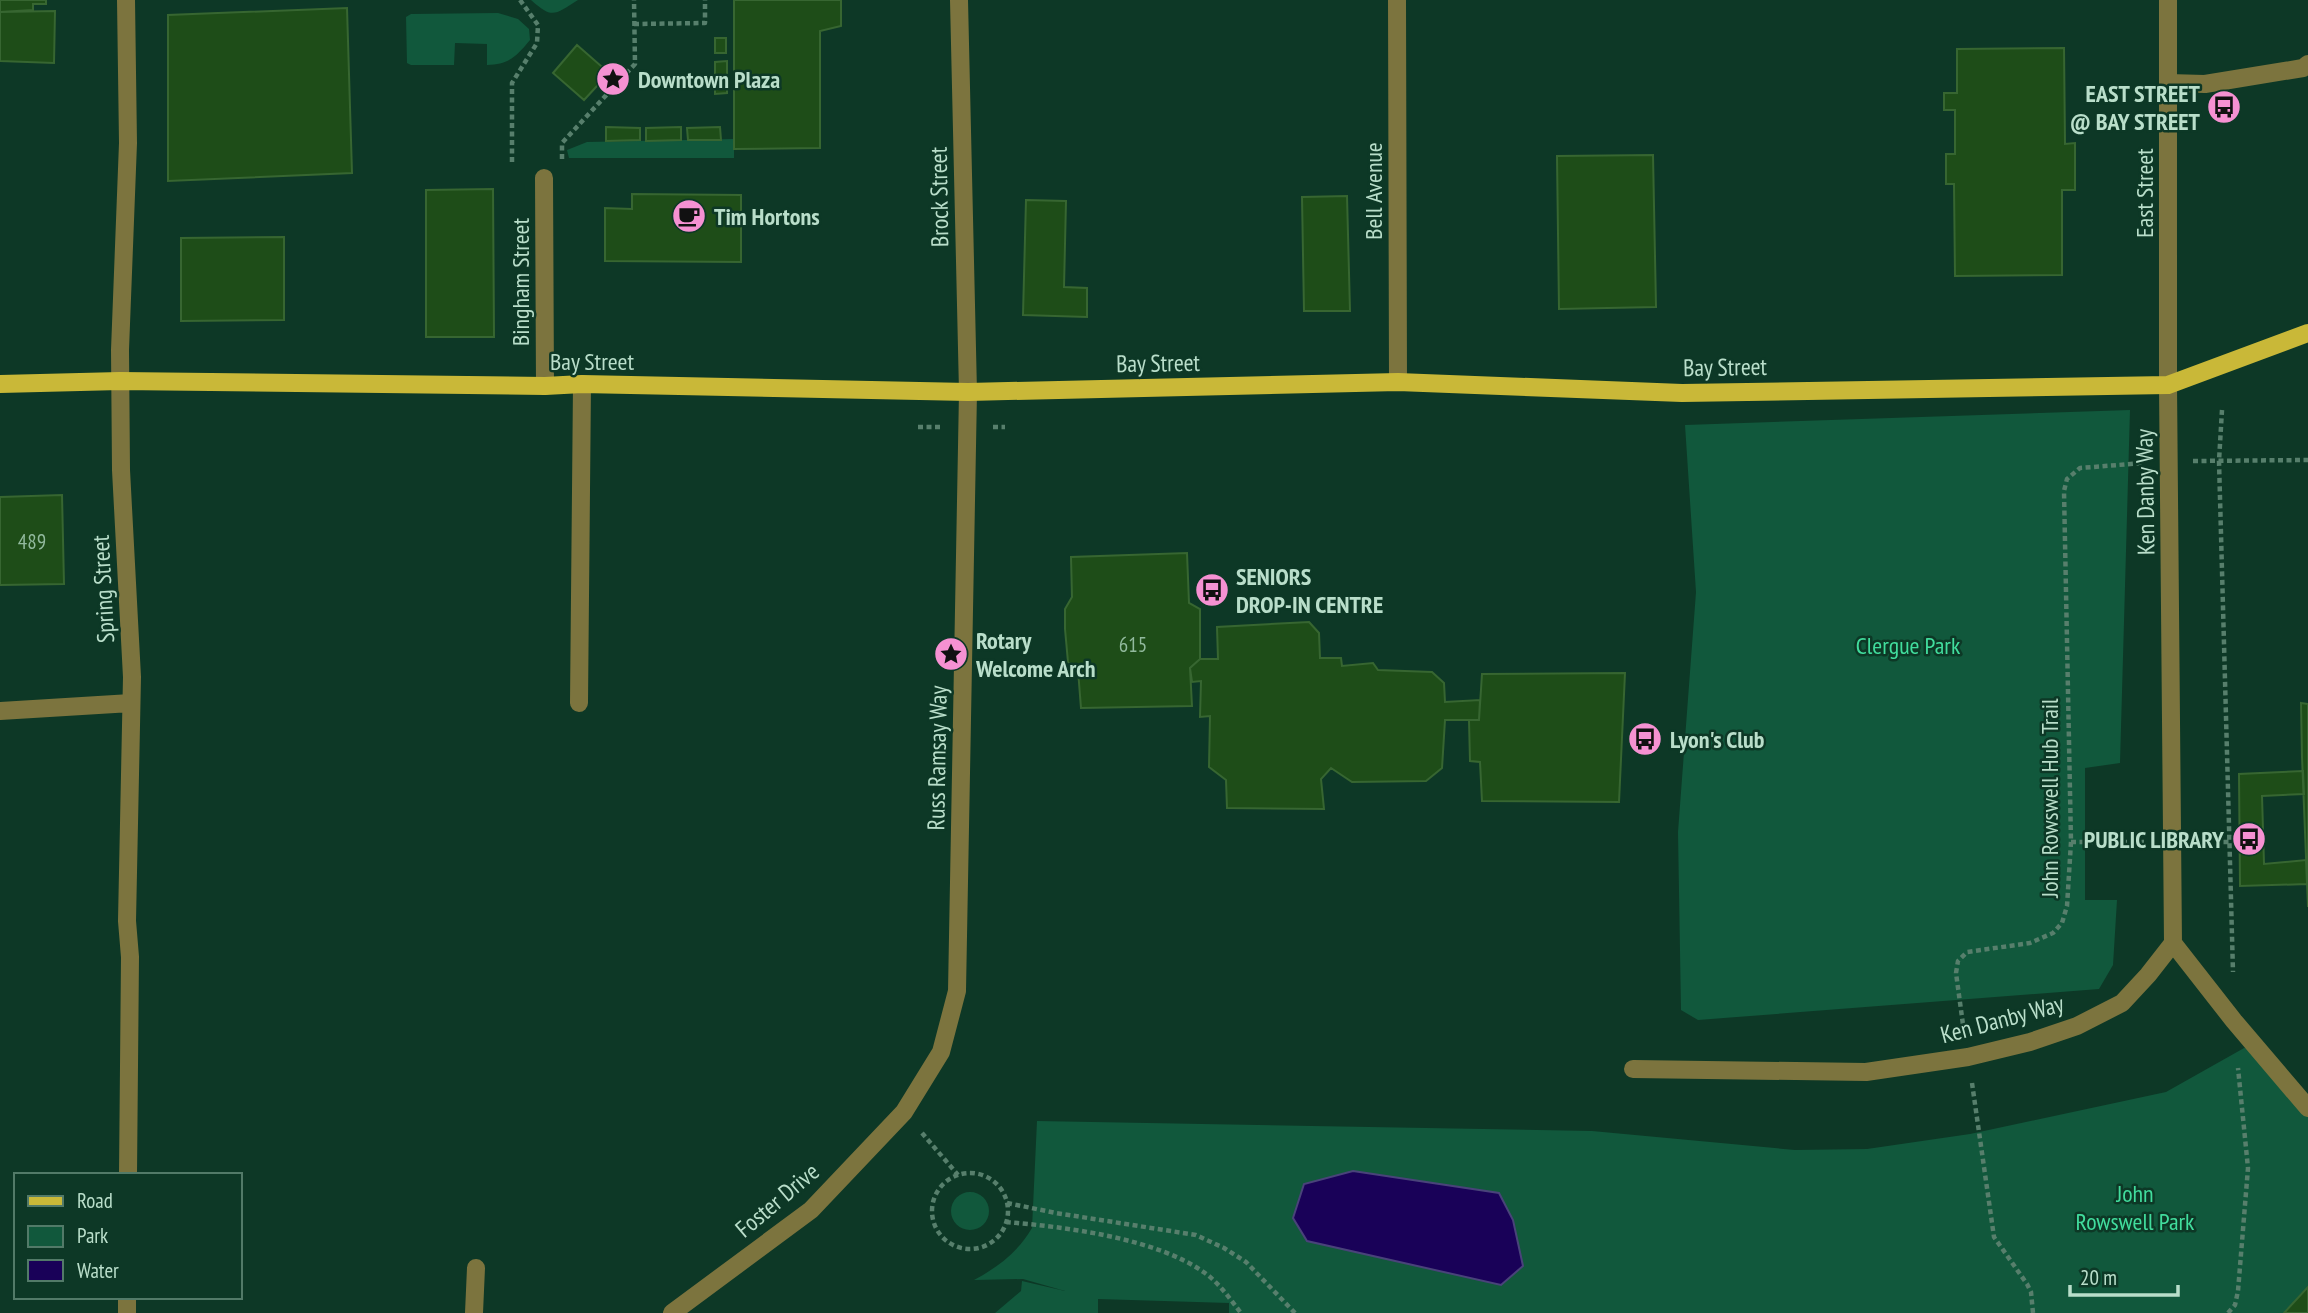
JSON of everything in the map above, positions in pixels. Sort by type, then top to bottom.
[{"type":"main road","name":"Bay Street","points":[[0,384],[582,384],[968,392],[1398,382],[1682,393],[2168,385],[2308,333]]},
{"type":"street","name":"Spring Street","points":[[126,0],[128,143],[120,382],[121,470],[132,677],[127,921],[130,957],[128,1173]]},
{"type":"street","name":"Brock Street","points":[[959,0],[968,392]]},
{"type":"street","name":"Bell Avenue","points":[[1397,0],[1398,382]]},
{"type":"street","name":"East Street","points":[[2168,0],[2168,385]]},
{"type":"street","points":[[2168,83],[2204,84],[2303,68],[2308,64]]},
{"type":"street","name":"Bingham Street","points":[[544,178],[545,386]]},
{"type":"street","points":[[579,703],[582,384]]},
{"type":"street","name":"Ken Danby Way","points":[[1633,1069],[1866,1072],[1968,1057],[2030,1042],[2065,1030],[2122,1003],[2148,975],[2173,943],[2168,385]]},
{"type":"street","name":"Russ Ramsay Way","points":[[904,1112],[941,1052],[957,991],[968,392]]},
{"type":"street","points":[[0,711],[131,704]]},
{"type":"street","points":[[2173,943],[2234,1021],[2308,1108]]},
{"type":"street","name":"Foster Drive","points":[[672,1313],[811,1210],[904,1112]]},
{"type":"street","points":[[474,1313],[476,1268]]},
{"type":"path","points":[[512,162],[512,83],[537,43],[538,34],[538,25],[520,0]]},
{"type":"path","points":[[569,169],[562,159],[562,143],[635,64],[634,0]]},
{"type":"path","points":[[634,24],[705,23],[705,0]]},
{"type":"path","points":[[2221,410],[2219,461],[2234,1021],[2248,1168],[2238,1291],[2235,1305],[2228,1313]]},
{"type":"path","name":"John Rowswell Hub Trail","points":[[2033,1313],[2031,1292],[2027,1284],[1994,1237],[1956,973],[1958,961],[1967,952],[2030,943],[2053,933],[2062,923],[2067,906],[2071,842],[2064,491],[2067,479],[2080,468],[2170,460],[2308,460]]},
{"type":"path","points":[[904,1112],[958,1175]]},
{"type":"path","points":[[974,1174],[989,1178],[1001,1189],[1007,1203],[1006,1222],[1001,1234],[989,1244],[974,1249],[958,1248],[944,1240],[935,1227],[932,1211],[935,1196],[944,1183],[958,1175],[974,1174]]},
{"type":"path","points":[[1007,1203],[1196,1236],[1247,1262],[1295,1313]]},
{"type":"path","points":[[1006,1222],[1105,1236],[1154,1248],[1204,1272],[1222,1288],[1241,1313]]},
{"type":"green space","points":[[531,0],[578,0],[554,13],[544,10]]},
{"type":"green space","points":[[498,13],[518,19],[529,29],[530,40],[512,58],[487,65],[487,44],[455,43],[454,65],[407,63],[406,17],[411,14]]},
{"type":"green space","points":[[734,139],[734,158],[569,158],[567,150],[587,142]]},
{"type":"green space","name":"Clergue Park","points":[[2130,410],[2120,763],[2085,768],[2085,900],[2117,900],[2113,965],[2099,989],[1698,1020],[1681,1010],[1678,832],[1696,592],[1685,425]]},
{"type":"green space","name":"John Rowswell Park","points":[[2253,1043],[2308,1108],[2308,1313],[1229,1313],[1229,1303],[1098,1299],[1098,1313],[995,1313],[1021,1291],[1022,1281],[1065,1291],[1023,1279],[974,1280],[1007,1258],[1032,1228],[1037,1121],[1592,1131],[1795,1150],[1867,1149],[1970,1134],[2166,1092]]},
{"type":"green space","points":[[970,1192],[984,1197],[989,1211],[984,1225],[970,1230],[956,1225],[951,1211],[956,1197]]},
{"type":"water","points":[[1353,1171],[1499,1193],[1513,1220],[1523,1266],[1501,1285],[1307,1241],[1293,1218],[1304,1184]]},
{"type":"building","points":[[0,0],[46,0],[46,4],[33,4],[33,10],[0,12]]},
{"type":"building","points":[[734,0],[841,0],[841,26],[820,31],[820,148],[734,149]]},
{"type":"building","points":[[347,8],[352,173],[168,181],[168,15]]},
{"type":"building","points":[[55,11],[54,63],[0,61],[0,12]]},
{"type":"building","points":[[715,38],[726,38],[726,53],[715,53]]},
{"type":"building","points":[[577,45],[609,73],[584,100],[553,73]]},
{"type":"building","points":[[2064,48],[2065,144],[2075,143],[2075,190],[2062,190],[2062,275],[1955,276],[1954,184],[1946,184],[1946,154],[1955,154],[1955,110],[1944,110],[1944,93],[1957,93],[1957,49]]},
{"type":"building","points":[[727,61],[727,93],[715,94],[715,62]]},
{"type":"building","points":[[606,127],[640,128],[640,140],[606,141]]},
{"type":"building","points":[[681,127],[681,140],[646,141],[646,128]]},
{"type":"building","points":[[720,127],[721,140],[688,140],[687,128]]},
{"type":"building","points":[[1653,155],[1656,307],[1559,309],[1557,156]]},
{"type":"building","points":[[493,189],[494,337],[426,337],[426,190]]},
{"type":"building","points":[[632,194],[741,195],[741,262],[605,261],[605,208],[632,209]]},
{"type":"building","points":[[1347,196],[1350,311],[1304,311],[1302,197]]},
{"type":"building","points":[[1026,200],[1066,201],[1064,287],[1087,288],[1087,317],[1023,315]]},
{"type":"building","points":[[284,237],[284,320],[181,321],[181,238]]},
{"type":"building","points":[[62,495],[64,584],[0,585],[0,497]]},
{"type":"building","points":[[1187,553],[1189,603],[1200,609],[1200,659],[1190,668],[1192,706],[1081,708],[1078,670],[1068,662],[1065,629],[1065,609],[1072,597],[1071,557]]},
{"type":"building","points":[[1309,622],[1319,633],[1320,658],[1341,658],[1342,666],[1373,663],[1378,670],[1432,672],[1444,683],[1445,702],[1480,700],[1479,720],[1445,720],[1442,768],[1426,781],[1352,782],[1331,768],[1321,779],[1324,809],[1227,808],[1226,780],[1209,767],[1210,716],[1200,717],[1201,681],[1192,682],[1190,668],[1200,659],[1218,659],[1217,627]]},
{"type":"building","points":[[1625,673],[1619,802],[1482,801],[1480,762],[1470,761],[1469,720],[1479,720],[1482,674]]},
{"type":"building","points":[[2301,703],[2308,704],[2308,907],[2302,757]]},
{"type":"building","points":[[2303,771],[2304,794],[2262,796],[2264,864],[2306,860],[2307,884],[2240,886],[2239,774]]},
{"type":"building","points":[[2308,1287],[2308,1313],[2284,1313]]},
{"type":"place","name":"Downtown Plaza","points":[[613,79]]},
{"type":"place","name":"EAST STREET @ BAY STREET","points":[[2224,107]]},
{"type":"place","name":"Tim Hortons","points":[[689,216]]},
{"type":"place","name":"SENIORS DROP-IN CENTRE","points":[[1212,590]]},
{"type":"place","name":"Rotary Welcome Arch","points":[[951,654]]},
{"type":"place","name":"Lyon's Club","points":[[1645,739]]},
{"type":"place","name":"PUBLIC LIBRARY","points":[[2249,839]]}]
